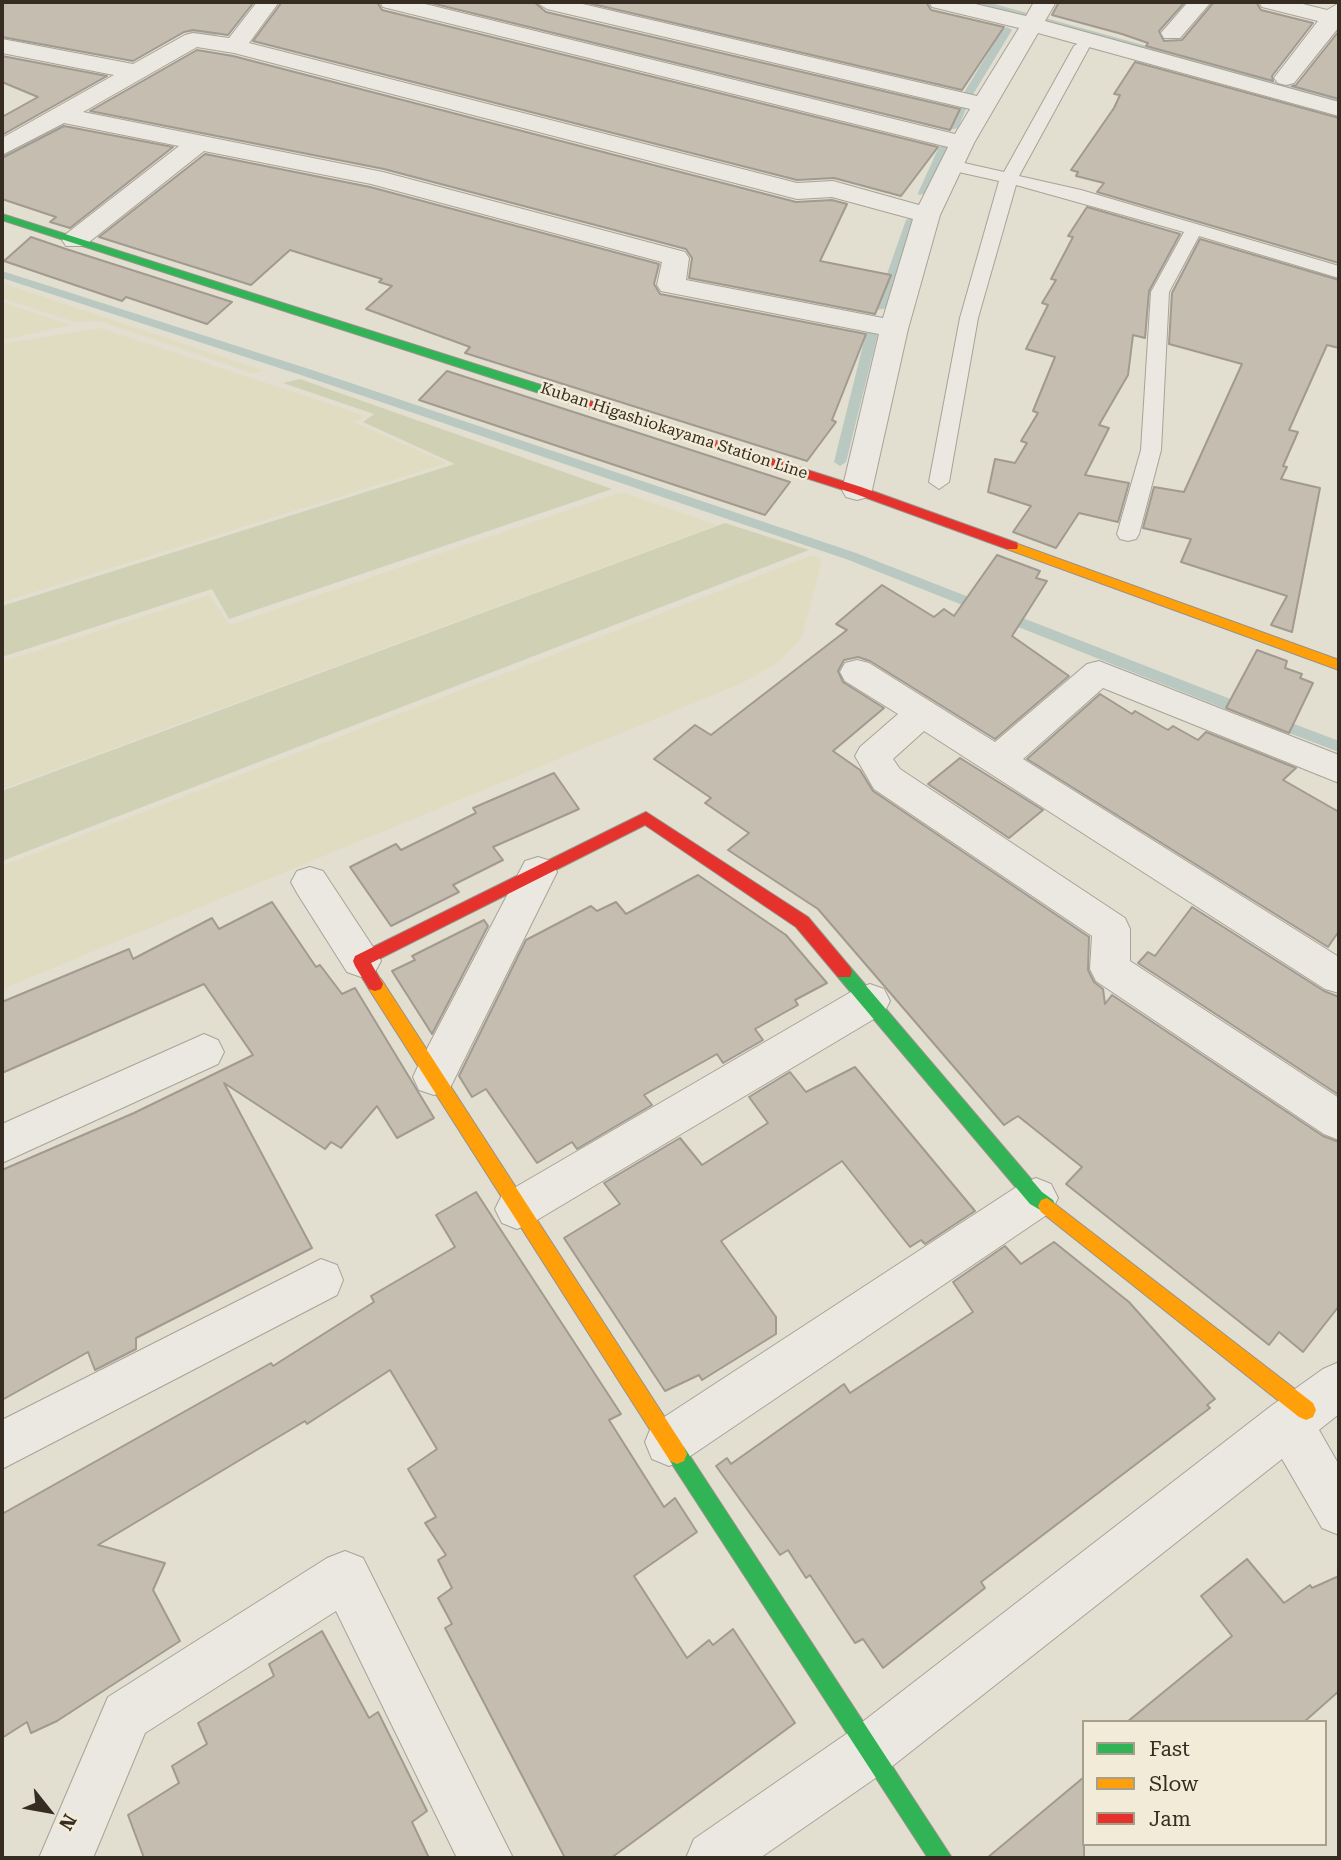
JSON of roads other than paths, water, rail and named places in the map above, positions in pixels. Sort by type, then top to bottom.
[{"type":"street","points":[[235,46],[268,2]]},
{"type":"street","points":[[391,2],[503,29],[956,154]]},
{"type":"street","points":[[503,29],[534,2]]},
{"type":"street","points":[[547,2],[983,105]]},
{"type":"street","points":[[940,2],[1036,14],[1339,110]]},
{"type":"street","points":[[1172,33],[1200,2]]},
{"type":"street","points":[[1270,2],[1337,16],[1286,78]]},
{"type":"street","points":[[856,490],[894,329],[927,215],[956,154],[1036,14]]},
{"type":"street","points":[[2,148],[70,116],[136,72],[192,40],[235,46],[797,191],[833,190],[927,215]]},
{"type":"street","points":[[2,46],[136,72]]},
{"type":"street","points":[[70,116],[374,177],[676,258],[671,285],[894,329]]},
{"type":"street","points":[[75,240],[199,142]]},
{"type":"street","name":"Kuban Higashiokayama Station Line","points":[[2,217],[856,490],[1339,666]]},
{"type":"street","points":[[857,672],[1339,977]]},
{"type":"street","points":[[997,761],[1098,673],[1339,769]]},
{"type":"street","points":[[922,713],[873,756],[887,779],[1111,929],[1110,969],[1339,1121]]},
{"type":"street","points":[[361,961],[646,818],[802,922],[1037,1198],[1311,1406],[1339,1511]]},
{"type":"street","points":[[434,1077],[538,872]]},
{"type":"street","points":[[310,882],[517,1209],[941,1858]]},
{"type":"street","points":[[517,1209],[870,1001]]},
{"type":"street","points":[[2,1144],[205,1052]]},
{"type":"street","points":[[669,1442],[1037,1198]]},
{"type":"street","points":[[2,1445],[321,1280]]},
{"type":"street","points":[[713,1858],[871,1749],[1311,1406]]},
{"type":"street","points":[[66,1858],[126,1715],[345,1576],[486,1858]]},
{"type":"lane","points":[[939,482],[969,318],[1009,178],[1082,46]]},
{"type":"lane","points":[[956,154],[1009,178],[1338,266]]},
{"type":"lane","points":[[1128,534],[1151,450],[1160,292],[1195,229]]},
{"type":"waterway","points":[[978,2],[1339,102]]},
{"type":"waterway","points":[[174,27],[213,34]]},
{"type":"waterway","points":[[967,96],[1007,30]]},
{"type":"waterway","points":[[953,128],[961,109]]},
{"type":"waterway","points":[[2,158],[69,119]]},
{"type":"waterway","points":[[923,193],[944,147]]},
{"type":"waterway","points":[[881,308],[911,220]]},
{"type":"waterway","points":[[2,274],[308,373],[851,556],[1246,711]]},
{"type":"waterway","points":[[840,462],[872,333]]},
{"type":"waterway","points":[[1273,721],[1339,747]]}]
